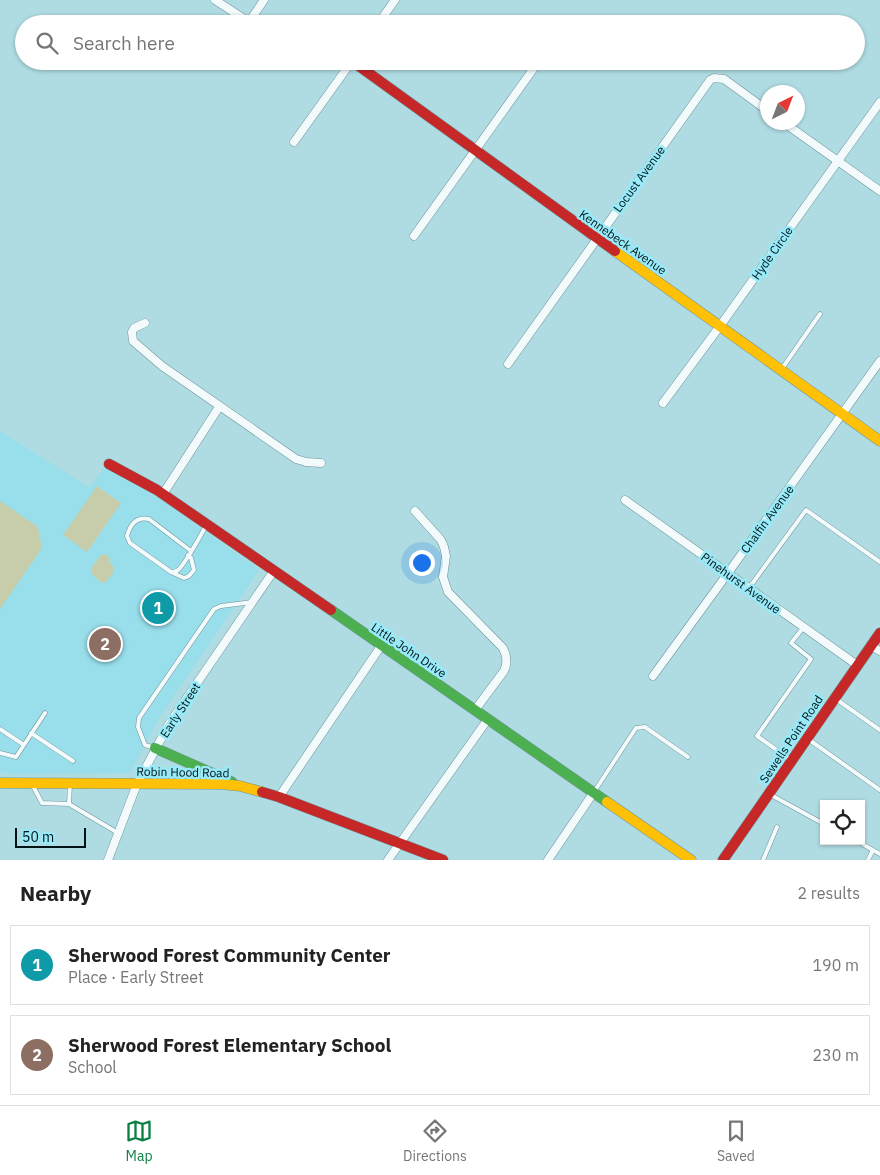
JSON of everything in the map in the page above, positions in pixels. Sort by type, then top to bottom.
[{"type":"street","points":[[215,0],[238,15]]},
{"type":"street","points":[[255,15],[264,0]]},
{"type":"street","points":[[384,15],[395,0]]},
{"type":"street","points":[[294,142],[346,70]]},
{"type":"street","name":"Kennebeck Avenue","points":[[364,70],[474,151],[880,441]]},
{"type":"street","points":[[414,236],[532,70]]},
{"type":"street","name":"Locust Avenue","points":[[508,364],[710,80],[720,78],[725,80],[760,105]]},
{"type":"street","name":"Hyde Circle","points":[[662,402],[720,326],[880,102]]},
{"type":"street","points":[[794,130],[880,191]]},
{"type":"street","points":[[145,323],[134,328],[131,336],[135,343],[162,366],[296,459],[321,463]]},
{"type":"street","name":"Chalfin Avenue","points":[[653,676],[880,361]]},
{"type":"street","points":[[163,494],[219,407]]},
{"type":"street","name":"Little John Drive","points":[[109,464],[163,494],[691,860]]},
{"type":"street","name":"Pinehurst Avenue","points":[[625,500],[857,665]]},
{"type":"street","points":[[415,510],[441,540],[446,556],[443,577],[448,592],[503,648],[506,654],[504,671],[475,710]]},
{"type":"street","name":"Early Street","points":[[108,860],[137,784],[155,748],[169,724],[273,572]]},
{"type":"street","name":"Sewells Point Road","points":[[724,860],[857,665],[875,648],[880,633]]},
{"type":"street","points":[[279,797],[381,646]]},
{"type":"street","points":[[388,860],[488,719]]},
{"type":"street","points":[[155,748],[240,786]]},
{"type":"street","name":"Robin Hood Road","points":[[0,783],[222,784],[240,786],[279,797],[443,860]]},
{"type":"street","points":[[548,860],[594,792]]},
{"type":"lane","points":[[781,370],[820,314]]},
{"type":"lane","points":[[749,588],[806,510],[880,562]]},
{"type":"lane","points":[[142,517],[148,519],[189,553],[194,570],[190,576],[184,578],[171,572],[130,543],[127,536],[129,528],[135,521],[142,517]]},
{"type":"lane","points":[[171,572],[178,570],[207,525]]},
{"type":"lane","points":[[155,748],[145,745],[138,727],[139,718],[214,609],[221,606],[252,602]]},
{"type":"lane","points":[[791,761],[757,736],[811,659],[791,643],[803,628]]},
{"type":"lane","points":[[834,698],[880,730]]},
{"type":"lane","points":[[0,753],[16,757],[45,713]]},
{"type":"lane","points":[[594,792],[636,728],[645,728],[688,757]]},
{"type":"lane","points":[[0,729],[24,745]]},
{"type":"lane","points":[[31,733],[72,761]]},
{"type":"lane","points":[[807,738],[880,790]]},
{"type":"lane","points":[[32,784],[42,803],[69,804],[118,833]]},
{"type":"lane","points":[[69,804],[70,784]]},
{"type":"lane","points":[[769,794],[820,822]]},
{"type":"lane","points":[[763,860],[777,826]]},
{"type":"lane","points":[[864,845],[880,854]]},
{"type":"lane","points":[[868,860],[873,850]]},
{"type":"shaded area","points":[[0,431],[90,488],[105,466],[158,498],[259,570],[159,718],[130,773],[14,774],[0,772]]},
{"type":"green space","points":[[97,486],[121,503],[87,552],[63,535]]},
{"type":"green space","points":[[0,501],[38,527],[42,548],[0,609]]},
{"type":"green space","points":[[105,554],[109,557],[109,562],[113,566],[114,571],[107,581],[102,583],[92,574],[91,568],[100,556]]},
{"type":"traffic: fast","points":[[331,610],[607,802]]},
{"type":"traffic: fast","points":[[155,748],[232,782]]},
{"type":"traffic: slow","points":[[615,251],[880,441]]},
{"type":"traffic: slow","points":[[0,783],[222,784],[240,786],[262,792]]},
{"type":"traffic: slow","points":[[607,802],[691,860]]},
{"type":"traffic: jam","points":[[364,70],[615,251]]},
{"type":"traffic: jam","points":[[109,464],[157,490],[331,610]]},
{"type":"traffic: jam","points":[[723,860],[880,633]]},
{"type":"traffic: jam","points":[[262,792],[443,860]]},
{"type":"place","name":"Sherwood Forest Community Center","points":[[158,608]]},
{"type":"place","name":"Sherwood Forest Elementary School","points":[[105,644]]}]
